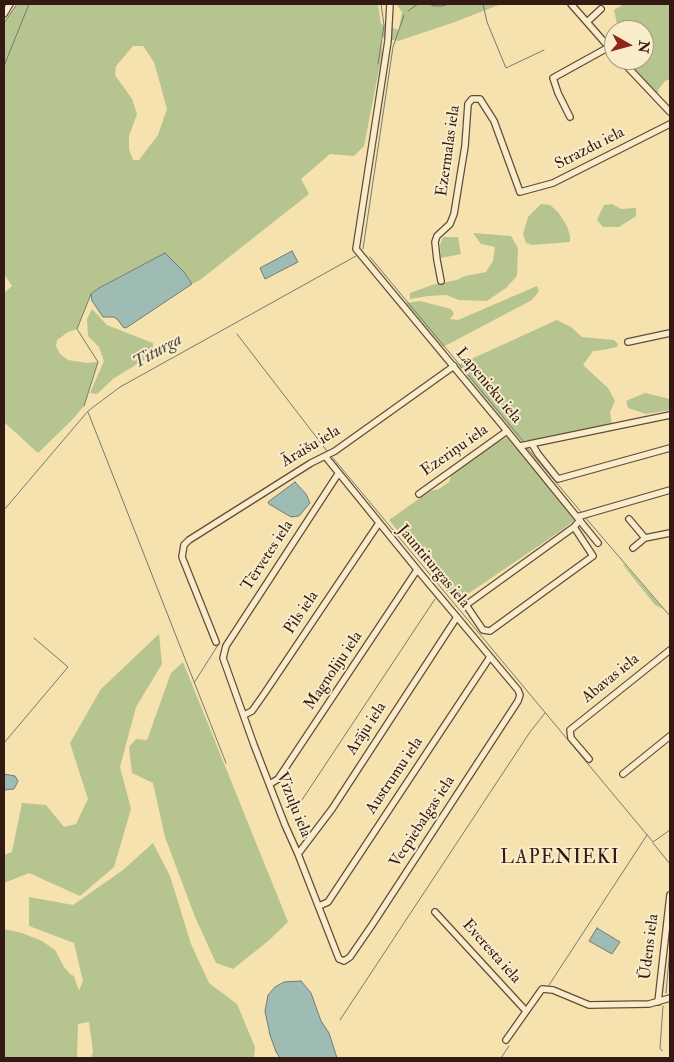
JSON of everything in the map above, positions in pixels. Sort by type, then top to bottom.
[{"type":"street","points":[[4,14],[10,4]]},
{"type":"street","name":"Lapenieku iela","points":[[390,4],[388,41],[356,249],[508,431],[598,543]]},
{"type":"street","points":[[571,4],[604,42]]},
{"type":"street","points":[[587,22],[601,9]]},
{"type":"street","points":[[570,117],[558,94],[553,78],[604,51]]},
{"type":"street","points":[[631,70],[669,110]]},
{"type":"street","name":"Ezermalas iela","points":[[441,281],[435,242],[437,236],[450,224],[454,214],[465,146],[468,104],[472,99],[480,99],[494,121],[520,192]]},
{"type":"street","name":"Strazdu iela","points":[[520,192],[553,183],[670,124]]},
{"type":"street","points":[[628,342],[670,333]]},
{"type":"street","name":"Āraišu iela","points":[[216,642],[182,557],[182,550],[189,540],[311,463],[335,452],[454,366]]},
{"type":"street","points":[[520,446],[578,436],[670,415]]},
{"type":"street","name":"Ezeriņu iela","points":[[419,494],[508,431]]},
{"type":"street","points":[[532,444],[558,479],[670,448]]},
{"type":"street","name":"Jauntiturgas iela","points":[[326,456],[338,474],[518,690],[520,695]]},
{"type":"street","name":"Tērvetes iela","points":[[224,654],[226,646],[338,474]]},
{"type":"street","points":[[574,527],[593,556],[490,631],[483,630],[466,605],[574,527],[578,518],[670,490]]},
{"type":"street","points":[[629,519],[645,538]]},
{"type":"street","name":"Pils iela","points":[[244,715],[252,711],[264,694],[379,523]]},
{"type":"street","points":[[633,548],[645,538],[670,533]]},
{"type":"street","name":"Magnoliju iela","points":[[270,784],[278,779],[417,570]]},
{"type":"street","name":"Arāju iela","points":[[298,854],[332,809],[457,617]]},
{"type":"street","name":"Abavas iela","points":[[588,759],[571,738],[570,730],[670,650]]},
{"type":"street","name":"Vizuļu iela","points":[[224,654],[224,662],[285,825],[339,959],[344,961]]},
{"type":"street","name":"Austrumu iela","points":[[319,906],[328,902],[490,657]]},
{"type":"street","name":"Vecpiebalgas iela","points":[[344,961],[350,957],[372,926],[518,701],[520,695]]},
{"type":"street","points":[[623,774],[670,736]]},
{"type":"street","name":"Ūdens iela","points":[[658,1002],[670,895]]},
{"type":"street","name":"Everesta iela","points":[[435,912],[526,1011]]},
{"type":"street","points":[[506,1040],[542,989],[589,1005],[625,1005],[658,1002],[670,998]]},
{"type":"green space","points":[[17,4],[378,4],[381,24],[399,30],[402,12],[396,4],[501,4],[398,41],[381,37],[382,54],[364,146],[354,156],[330,154],[301,179],[309,194],[200,280],[192,284],[184,272],[165,253],[91,294],[77,329],[68,332],[57,340],[56,346],[60,354],[68,360],[87,363],[98,362],[84,406],[38,453],[4,422],[4,293],[12,286],[4,274],[4,23]],"holes":[[[133,46],[143,46],[154,62],[167,109],[158,135],[139,160],[133,160],[129,149],[129,136],[137,114],[132,99],[115,75],[116,66]]]},
{"type":"green space","points":[[622,4],[670,4],[670,79],[665,81],[658,90],[658,100],[630,70],[654,70],[654,20],[616,20],[614,10]]},
{"type":"green space","points":[[541,204],[550,205],[558,212],[567,226],[570,242],[532,245],[526,243],[523,234],[528,217]]},
{"type":"green space","points":[[612,204],[621,209],[636,208],[636,216],[619,227],[603,227],[597,220],[604,205]]},
{"type":"green space","points":[[473,233],[511,236],[518,248],[517,276],[506,288],[487,301],[459,300],[446,295],[410,299],[410,293],[432,285],[486,272],[493,261],[495,247],[481,244]]},
{"type":"green space","points":[[443,237],[458,237],[461,254],[441,258],[440,245]]},
{"type":"green space","points":[[537,286],[539,291],[532,300],[443,347],[406,303],[420,301],[451,309],[454,314],[450,319],[458,320]]},
{"type":"green space","points":[[92,309],[107,325],[153,343],[153,354],[113,379],[97,394],[90,393],[104,361],[99,347],[88,336],[87,319]]},
{"type":"green space","points":[[557,320],[571,327],[582,337],[614,340],[618,344],[617,347],[593,351],[583,365],[608,388],[615,401],[610,412],[612,425],[569,435],[521,441],[458,365]]},
{"type":"green space","points":[[645,393],[670,399],[670,410],[646,414],[628,408],[626,401]]},
{"type":"green space","points":[[507,437],[575,520],[456,602],[389,520],[430,491],[439,489],[449,482],[451,476],[482,451]]},
{"type":"green space","points":[[624,564],[663,609],[655,605]]},
{"type":"green space","points":[[159,634],[162,664],[136,707],[120,767],[131,809],[114,867],[80,896],[29,873],[4,883],[4,855],[12,852],[22,803],[46,805],[64,827],[76,824],[88,799],[70,743],[101,689]]},
{"type":"green space","points":[[183,662],[288,922],[267,942],[233,969],[216,963],[195,917],[165,837],[153,783],[132,773],[129,747],[136,739],[147,740],[171,673]]},
{"type":"green space","points":[[153,843],[170,876],[191,944],[209,983],[237,1004],[255,1047],[254,1058],[91,1058],[93,1052],[89,1022],[78,1024],[77,1058],[4,1058],[4,929],[22,933],[42,941],[55,950],[64,967],[74,976],[79,991],[83,981],[74,943],[29,926],[29,897],[73,905],[123,870]]},
{"type":"water","points":[[292,251],[298,262],[265,279],[260,268]]},
{"type":"water","points":[[165,253],[184,272],[192,284],[126,328],[114,317],[103,317],[92,301],[91,294]]},
{"type":"water","points":[[295,482],[306,494],[310,503],[299,516],[291,517],[268,502]]},
{"type":"water","points":[[4,774],[15,776],[18,781],[14,789],[4,790]]},
{"type":"water","points":[[597,928],[620,942],[612,954],[589,941]]},
{"type":"water","points":[[301,981],[311,993],[321,1021],[329,1033],[337,1058],[280,1058],[276,1052],[265,1011],[268,995],[275,987],[284,982]]},
{"type":"waterway","points":[[4,23],[17,4]]},
{"type":"waterway","points":[[4,66],[29,4]]},
{"type":"waterway","points":[[378,64],[384,25],[381,4]]},
{"type":"waterway","points":[[408,11],[418,4]]},
{"type":"waterway","points":[[429,4],[434,6],[447,4]]},
{"type":"waterway","points":[[483,4],[487,22],[506,68],[544,50]]},
{"type":"waterway","name":"Titurga","points":[[363,249],[393,47],[404,15]]},
{"type":"waterway","name":"Titurga","points":[[4,510],[88,411],[120,387],[356,256]]},
{"type":"waterway","points":[[370,257],[523,441]]},
{"type":"waterway","points":[[84,406],[98,362],[77,329],[91,294]]},
{"type":"waterway","points":[[237,334],[327,451]]},
{"type":"waterway","points":[[88,412],[226,763]]},
{"type":"waterway","points":[[527,448],[582,513]]},
{"type":"waterway","points":[[333,458],[653,842],[670,830]]},
{"type":"waterway","points":[[584,516],[670,616]]},
{"type":"waterway","points":[[294,812],[435,599]]},
{"type":"waterway","points":[[4,743],[68,667],[34,638]]},
{"type":"waterway","points":[[194,683],[218,645]]},
{"type":"waterway","points":[[340,1020],[530,732],[545,713]]},
{"type":"waterway","points":[[549,985],[647,835]]},
{"type":"waterway","points":[[653,843],[670,864]]},
{"type":"waterway","points":[[666,993],[670,949]]},
{"type":"waterway","points":[[662,1051],[660,1048],[663,1006]]},
{"type":"waterway","points":[[501,1058],[509,1046]]},
{"type":"district","name":"LAPENIEKI","points":[[560,859]]}]
